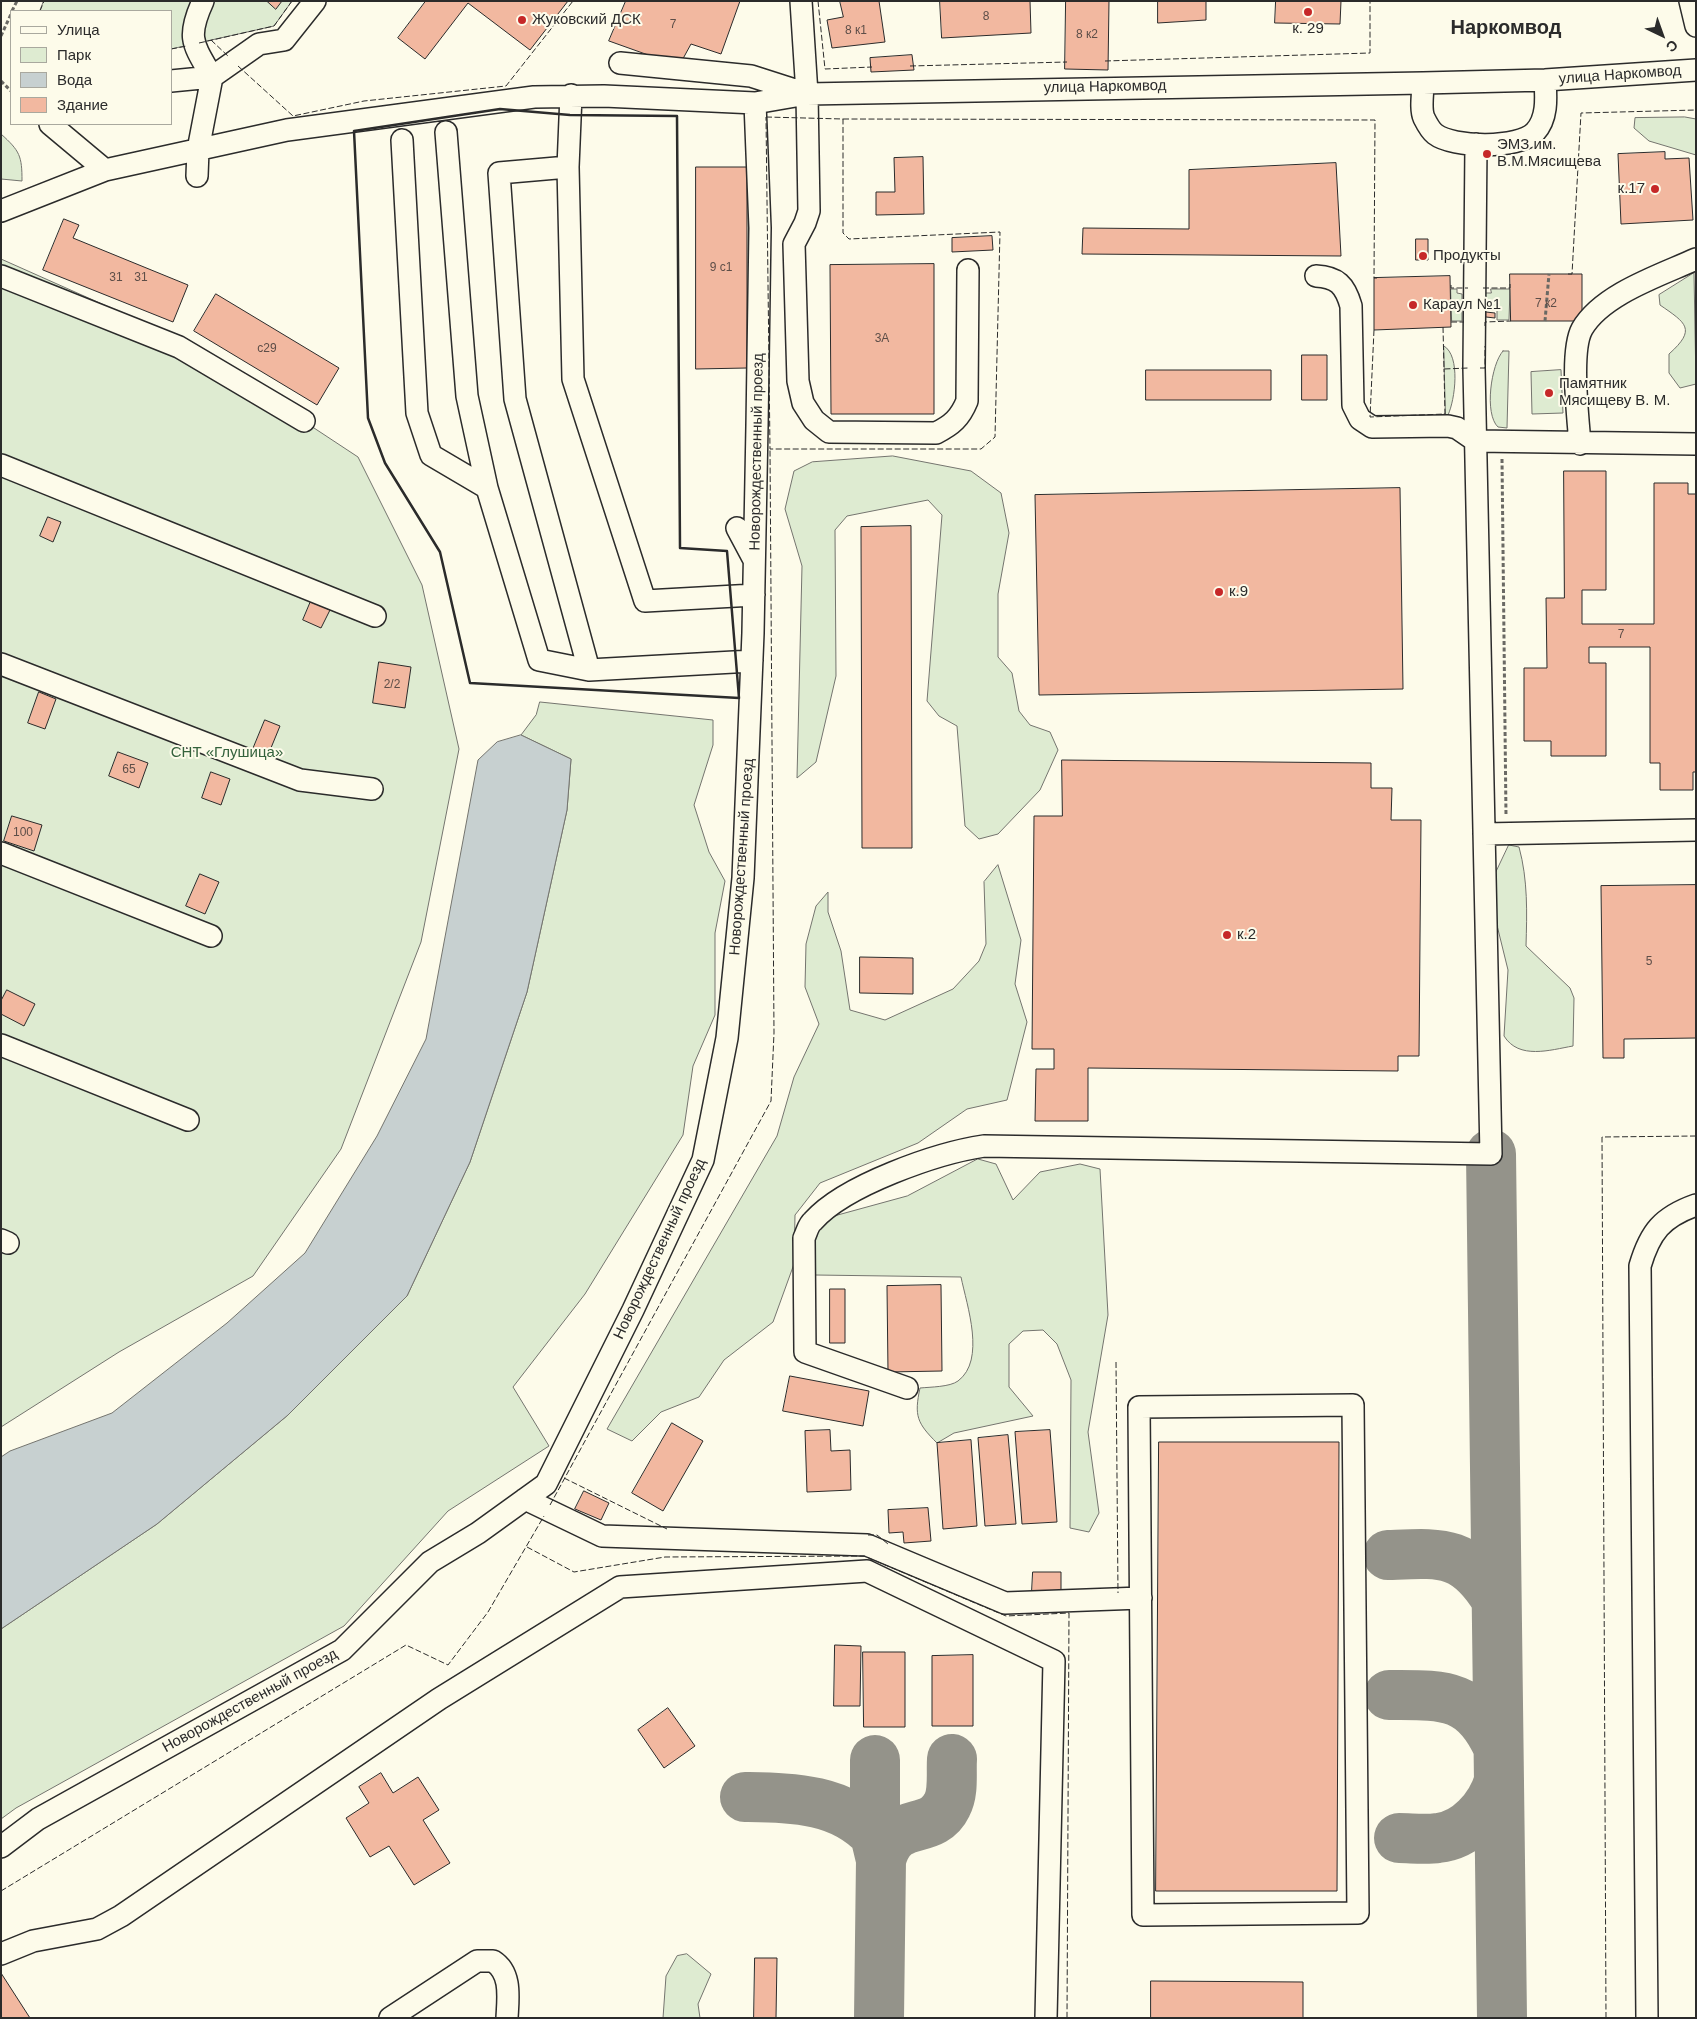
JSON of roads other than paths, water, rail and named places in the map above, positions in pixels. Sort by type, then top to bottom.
[{"type":"street","points":[[197,176],[198,150],[212,77],[193,44],[195,19],[203,1]]},
{"type":"street","points":[[172,82],[212,77],[260,44],[284,40],[315,1]]},
{"type":"street","points":[[800,1],[797,96],[808,211],[806,223],[794,244],[798,381],[803,403],[814,420],[829,432],[936,433],[950,426],[961,416],[967,401],[968,270]]},
{"type":"street","points":[[1690,1],[1696,26]]},
{"type":"street","points":[[620,63],[751,76],[797,96]]},
{"type":"street","name":"улица Наркомвод","points":[[797,96],[1545,80],[1696,70]]},
{"type":"street","name":"улица Наркомвод","points":[[1423,83],[1423,117],[1435,134],[1460,143],[1476,144],[1518,141],[1535,132],[1545,114],[1545,80]]},
{"type":"street","points":[[1,211],[105,170],[287,130],[487,102],[571,95],[743,107],[797,96]]},
{"type":"street","points":[[571,95],[568,167],[573,379],[645,601],[754,595]]},
{"type":"street","name":"Новорождественный проезд","points":[[1,1848],[38,1819],[342,1650],[430,1562],[478,1533],[546,1484],[633,1310],[703,1160],[727,1038],[743,878],[752,662],[760,228],[743,107]]},
{"type":"street","points":[[51,125],[105,170]]},
{"type":"street","points":[[446,132],[467,396],[487,488],[539,660],[589,670],[752,662]]},
{"type":"street","points":[[402,140],[417,413],[432,454],[487,488]]},
{"type":"street","points":[[907,1388],[805,1352],[804,1238],[811,1222],[841,1197],[914,1166],[968,1148],[984,1146],[1491,1154],[1476,441],[1476,144]]},
{"type":"street","points":[[568,167],[499,173],[515,400],[589,670]]},
{"type":"street","points":[[1580,444],[1576,361],[1581,330],[1591,317],[1615,297],[1696,259]]},
{"type":"street","points":[[1,276],[179,347],[304,421]]},
{"type":"street","points":[[1316,276],[1329,277],[1338,282],[1344,289],[1351,306],[1353,405],[1360,419],[1372,427],[1448,426],[1457,428],[1476,441],[1580,444],[1696,444]]},
{"type":"street","points":[[1,465],[375,616]]},
{"type":"street","points":[[737,528],[755,560]]},
{"type":"street","points":[[1,664],[300,780],[372,789]]},
{"type":"street","points":[[1484,834],[1696,830]]},
{"type":"street","points":[[1,853],[212,936]]},
{"type":"street","points":[[1,1045],[188,1120]]},
{"type":"street","points":[[1647,2018],[1640,1266],[1647,1244],[1660,1225],[1675,1212],[1696,1205]]},
{"type":"street","points":[[1353,1405],[1358,1913],[1144,1915],[1141,1598],[1139,1408],[1353,1405]]},
{"type":"street","points":[[525,1499],[602,1536],[867,1545],[1005,1603],[1141,1598]]},
{"type":"street","points":[[1,1954],[33,1941],[97,1929],[121,1916],[439,1699],[620,1587],[866,1570],[1054,1661],[1046,2018]]},
{"type":"street","points":[[390,2018],[477,1961],[493,1961],[503,1972],[508,1983],[508,2018]]},
{"type":"water","points":[[521,735],[571,759],[567,810],[527,992],[470,1162],[407,1296],[288,1415],[157,1524],[1,1629],[1,1457],[10,1451],[112,1413],[227,1323],[305,1253],[377,1136],[426,1039],[478,760],[497,742]]},
{"type":"place","name":"к. 29","points":[[1308,12]]},
{"type":"place","name":"Жуковский ДСК","points":[[522,20]]},
{"type":"place","name":"ЭМЗ им. В.М.Мясищева","points":[[1487,154]]},
{"type":"place","name":"к.17","points":[[1655,189]]},
{"type":"place","name":"Продукты","points":[[1423,256]]},
{"type":"place","name":"Караул №1","points":[[1413,305]]},
{"type":"place","name":"Памятник Мясищеву В. М.","points":[[1549,393]]},
{"type":"place","name":"к.9","points":[[1219,592]]},
{"type":"place","name":"к.2","points":[[1227,935]]},
{"type":"district","name":"Наркомвод","points":[[1506,28]]},
{"type":"park label","name":"СНТ «Глушица»","points":[[227,753]]}]
